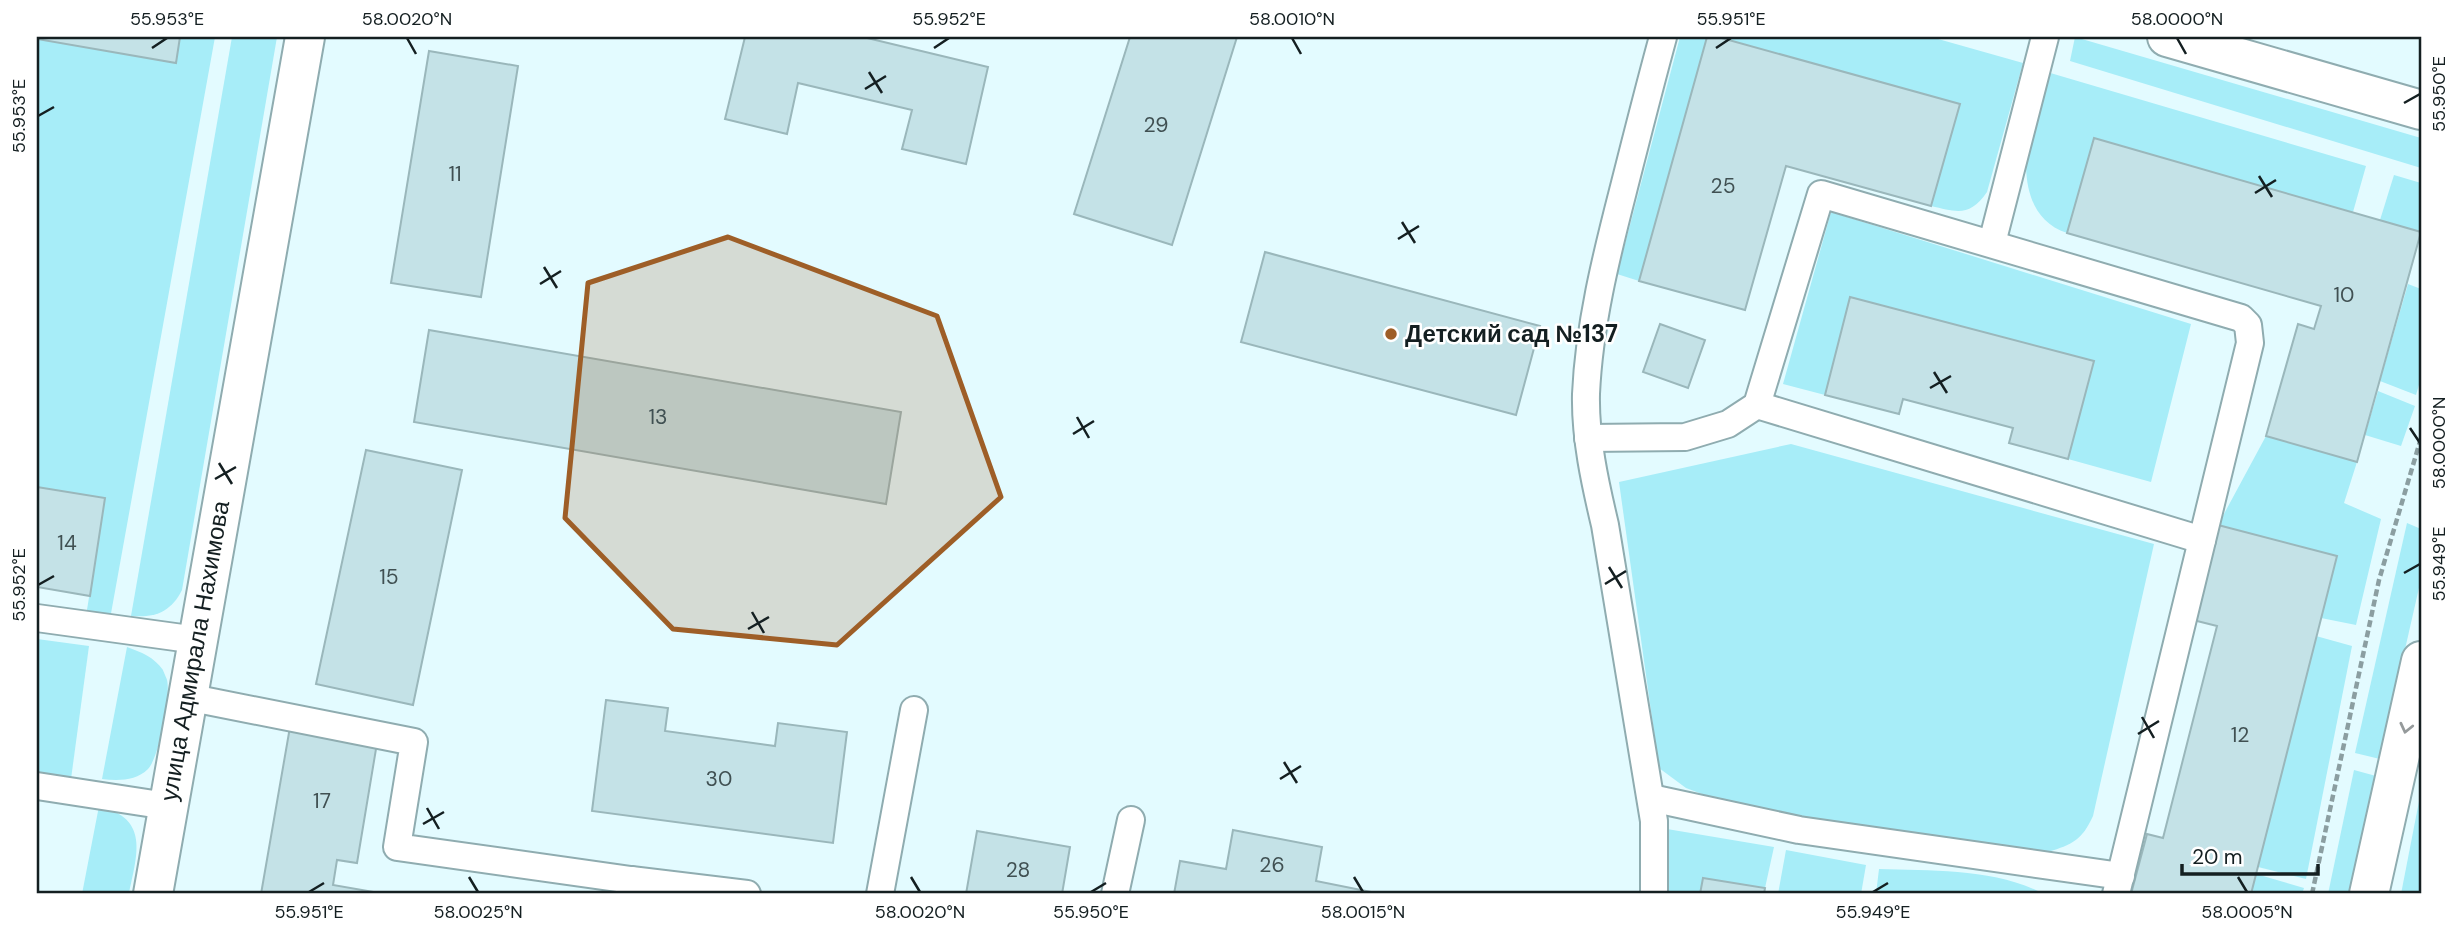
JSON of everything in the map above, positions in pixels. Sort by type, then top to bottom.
[{"type":"street","name":"улица Адмирала Нахимова","points":[[153,894],[305,37]]},
{"type":"street","points":[[2167,37],[2421,110]]},
{"type":"street","points":[[2369,894],[2421,661]]},
{"type":"lane","points":[[1654,894],[1654,821],[1651,798],[1588,438],[1586,395],[1605,262],[1662,37]]},
{"type":"lane","points":[[1992,243],[2045,37]]},
{"type":"lane","points":[[1588,438],[1685,437],[1728,424],[1757,405],[1821,194],[2231,313],[2248,325],[2250,343],[2118,885],[1799,830],[1651,798]]},
{"type":"lane","points":[[1757,405],[2202,540]]},
{"type":"lane","points":[[37,618],[197,640]]},
{"type":"lane","points":[[187,696],[414,741],[397,847],[630,887],[747,894]]},
{"type":"lane","points":[[880,894],[914,710]]},
{"type":"lane","points":[[37,786],[167,806]]},
{"type":"lane","points":[[1115,894],[1131,820]]},
{"type":"path","points":[[2312,894],[2379,580],[2421,438]]},
{"type":"highlighted area","points":[[728,237],[937,316],[1001,497],[837,645],[673,629],[565,518],[588,283]]},
{"type":"shaded area","points":[[180,37],[215,37],[110,619],[86,616],[105,498],[37,487],[37,39],[176,62]]},
{"type":"shaded area","points":[[232,37],[277,37],[182,590],[173,604],[161,612],[148,616],[131,616]]},
{"type":"shaded area","points":[[1680,37],[1707,37],[1639,281],[1617,274]]},
{"type":"shaded area","points":[[1718,37],[1931,37],[2023,63],[1987,192],[1975,206],[1962,211],[1931,206],[1959,104]]},
{"type":"shaded area","points":[[2075,37],[2421,138],[2421,168],[2070,61]]},
{"type":"shaded area","points":[[2047,72],[2366,166],[2353,212],[2095,139],[2067,233],[2057,229],[2041,216],[2036,208],[2029,189],[2026,167]]},
{"type":"shaded area","points":[[2394,175],[2421,183],[2421,232],[2380,220]]},
{"type":"shaded area","points":[[1831,212],[2191,324],[2151,482],[2068,459],[2093,362],[1850,298],[1825,395],[1783,384]]},
{"type":"shaded area","points":[[2408,284],[2421,289],[2421,378],[2416,395],[2380,381]]},
{"type":"shaded area","points":[[2378,391],[2415,406],[2401,446],[2365,435]]},
{"type":"shaded area","points":[[2266,436],[2357,462],[2344,503],[2381,519],[2356,625],[2321,618],[2337,556],[2218,525]]},
{"type":"shaded area","points":[[1791,444],[2154,544],[2093,816],[2085,831],[2076,840],[2048,852],[1836,823],[1718,800],[1686,788],[1659,768],[1619,482]]},
{"type":"shaded area","points":[[2407,523],[2421,529],[2421,579],[2380,759],[2355,753]]},
{"type":"shaded area","points":[[2316,636],[2352,646],[2306,879],[2258,867]]},
{"type":"shaded area","points":[[37,639],[89,646],[71,779],[37,774]]},
{"type":"shaded area","points":[[127,647],[151,658],[163,670],[168,688],[163,726],[156,753],[148,769],[127,779],[102,779]]},
{"type":"shaded area","points":[[2354,770],[2376,776],[2352,894],[2328,894]]},
{"type":"shaded area","points":[[2421,791],[2421,894],[2401,894]]},
{"type":"shaded area","points":[[99,806],[115,812],[133,829],[136,852],[129,894],[82,894]]},
{"type":"shaded area","points":[[1667,829],[1774,847],[1765,888],[1704,878],[1700,894],[1665,894]]},
{"type":"shaded area","points":[[1786,850],[1866,865],[1861,894],[1778,894]]},
{"type":"shaded area","points":[[1879,869],[1984,875],[2005,879],[2044,894],[1876,894]]},
{"type":"shaded area","points":[[2256,874],[2304,888],[2302,894],[2251,894]]},
{"type":"building","points":[[37,37],[180,37],[176,63]]},
{"type":"building","points":[[745,37],[863,37],[988,67],[966,164],[902,149],[912,110],[798,83],[787,134],[725,119]]},
{"type":"building","points":[[1130,37],[1237,37],[1172,245],[1074,214]]},
{"type":"building","points":[[1707,37],[1718,37],[1960,104],[1931,206],[1786,166],[1745,310],[1639,281]]},
{"type":"building","points":[[429,51],[518,66],[481,297],[391,283]]},
{"type":"building","points":[[2094,138],[2421,232],[2357,462],[2266,436],[2298,324],[2314,329],[2321,306],[2067,233]]},
{"type":"building","name":"Детский сад №137","points":[[1265,252],[1540,326],[1516,415],[1241,342]]},
{"type":"building","points":[[1850,297],[2094,361],[2068,459],[2009,443],[2013,428],[1903,399],[1899,414],[1825,395]]},
{"type":"building","points":[[1660,324],[1705,340],[1688,388],[1643,372]]},
{"type":"building","points":[[429,330],[901,412],[886,504],[414,422]]},
{"type":"building","points":[[366,450],[462,470],[413,705],[316,684]]},
{"type":"building","points":[[37,487],[105,498],[90,596],[37,587]]},
{"type":"building","points":[[2218,525],[2337,556],[2251,894],[2131,894],[2147,834],[2163,838],[2217,626],[2193,620]]},
{"type":"building","points":[[606,700],[668,708],[665,731],[775,746],[778,723],[847,732],[833,843],[592,811]]},
{"type":"building","points":[[290,727],[377,743],[357,863],[337,860],[333,885],[385,894],[261,894]]},
{"type":"building","points":[[1233,830],[1322,847],[1316,881],[1381,894],[1174,894],[1180,861],[1226,869]]},
{"type":"building","points":[[977,831],[1070,847],[1062,894],[966,894]]},
{"type":"building","points":[[1703,878],[1765,888],[1764,894],[1700,894]]},
{"type":"place","name":"Детский сад №137","points":[[1391,334]]}]
